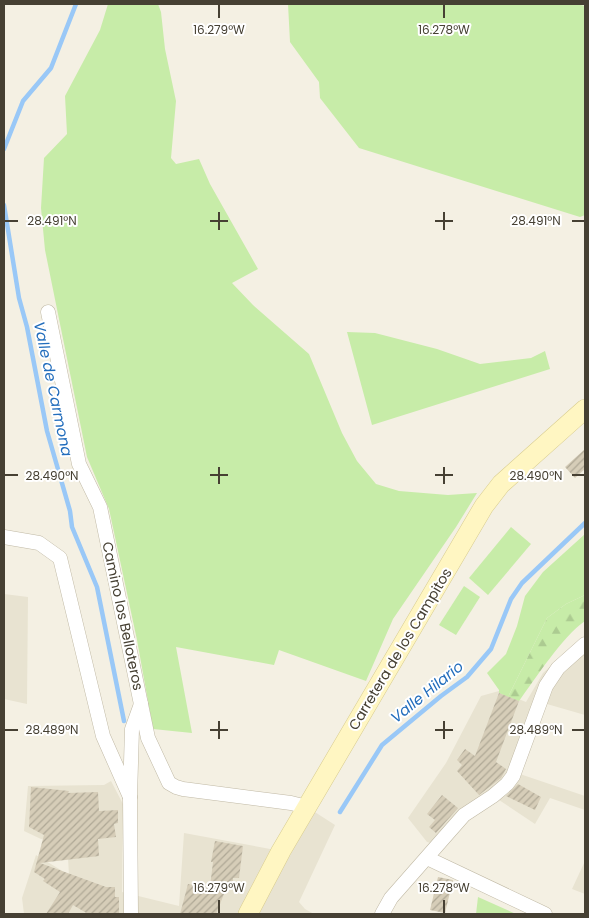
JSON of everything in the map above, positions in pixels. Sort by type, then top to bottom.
[{"type":"main road","name":"Carretera de los Campitos","points":[[248,914],[274,863],[484,506],[501,484],[585,409]]},
{"type":"street","name":"Camino los Belloteros","points":[[48,312],[79,464],[100,507],[148,738],[169,783],[176,787],[291,803],[307,807]]},
{"type":"street","points":[[4,537],[39,542],[60,558],[103,736],[130,797]]},
{"type":"street","points":[[382,914],[391,898],[464,815],[493,796],[507,784],[513,776],[546,686],[558,668],[585,644]]},
{"type":"street","points":[[131,914],[130,797],[132,729],[141,703]]},
{"type":"street","points":[[427,858],[545,914]]},
{"type":"shaded area","points":[[4,594],[28,597],[27,704],[4,699]]},
{"type":"shaded area","points":[[585,636],[585,715],[540,702],[514,772],[585,796],[585,810],[550,798],[535,824],[493,796],[439,845],[427,842],[408,818],[446,763],[481,696],[499,691],[526,702],[543,673]]},
{"type":"shaded area","points":[[111,781],[123,804],[122,892],[179,906],[184,833],[281,851],[307,807],[335,825],[299,902],[305,909],[314,914],[24,914],[22,898],[36,855],[69,875],[67,842],[41,839],[24,831],[28,786],[104,785]]},
{"type":"shaded area","points":[[585,861],[585,894],[572,889]]},
{"type":"green space","points":[[108,4],[158,4],[176,101],[171,158],[176,164],[199,159],[210,184],[258,269],[232,283],[253,305],[309,354],[342,433],[357,461],[376,484],[399,491],[448,495],[477,493],[393,619],[366,681],[279,650],[274,665],[176,647],[192,733],[153,729],[137,640],[109,509],[87,457],[45,250],[41,208],[44,158],[67,134],[65,96],[100,30]]},
{"type":"green space","points":[[288,4],[576,4],[585,6],[585,215],[580,217],[359,148],[320,98],[319,82],[290,42]]},
{"type":"green space","points":[[347,332],[375,333],[437,349],[480,364],[531,358],[545,351],[550,369],[372,425]]},
{"type":"green space","points":[[511,527],[531,544],[488,595],[469,578]]},
{"type":"green space","points":[[585,534],[585,595],[566,604],[547,618],[508,697],[499,693],[499,690],[487,673],[506,654],[517,626],[525,596],[543,572]]},
{"type":"green space","points":[[464,586],[480,597],[456,635],[439,625]]},
{"type":"green space","points":[[585,595],[585,621],[558,647],[519,701],[508,697],[547,618],[566,604]]},
{"type":"green space","points":[[478,897],[516,914],[476,914]]},
{"type":"building","points":[[585,449],[585,469],[575,478],[565,467]]},
{"type":"building","points":[[499,693],[519,701],[496,762],[506,769],[501,778],[479,795],[457,771],[462,765],[457,760],[465,749],[475,756]]},
{"type":"building","points":[[518,784],[541,797],[535,810],[506,796]]},
{"type":"building","points":[[31,787],[69,791],[68,793],[98,792],[99,811],[118,810],[118,823],[114,824],[116,837],[98,839],[99,856],[40,863],[106,887],[115,887],[115,897],[119,897],[119,914],[88,914],[73,905],[68,914],[46,914],[60,892],[43,881],[45,879],[34,872],[44,835],[29,827]]},
{"type":"building","points":[[442,795],[458,808],[436,833],[429,827],[435,820],[427,814]]},
{"type":"building","points":[[215,841],[243,846],[239,878],[233,878],[233,889],[226,889],[216,914],[180,914],[188,884],[210,887],[213,862],[211,862]]},
{"type":"building","points":[[438,877],[453,880],[445,913],[430,910]]},
{"type":"waterway","name":"Valle de Carmona","points":[[4,149],[23,101],[51,68],[76,4]]},
{"type":"waterway","name":"Valle de Carmona","points":[[4,205],[19,298],[27,327],[47,431],[70,511],[72,527],[97,587],[124,721]]},
{"type":"waterway","name":"Valle Hilario","points":[[340,812],[382,745],[467,677],[491,649],[511,599],[522,583],[585,523]]}]
